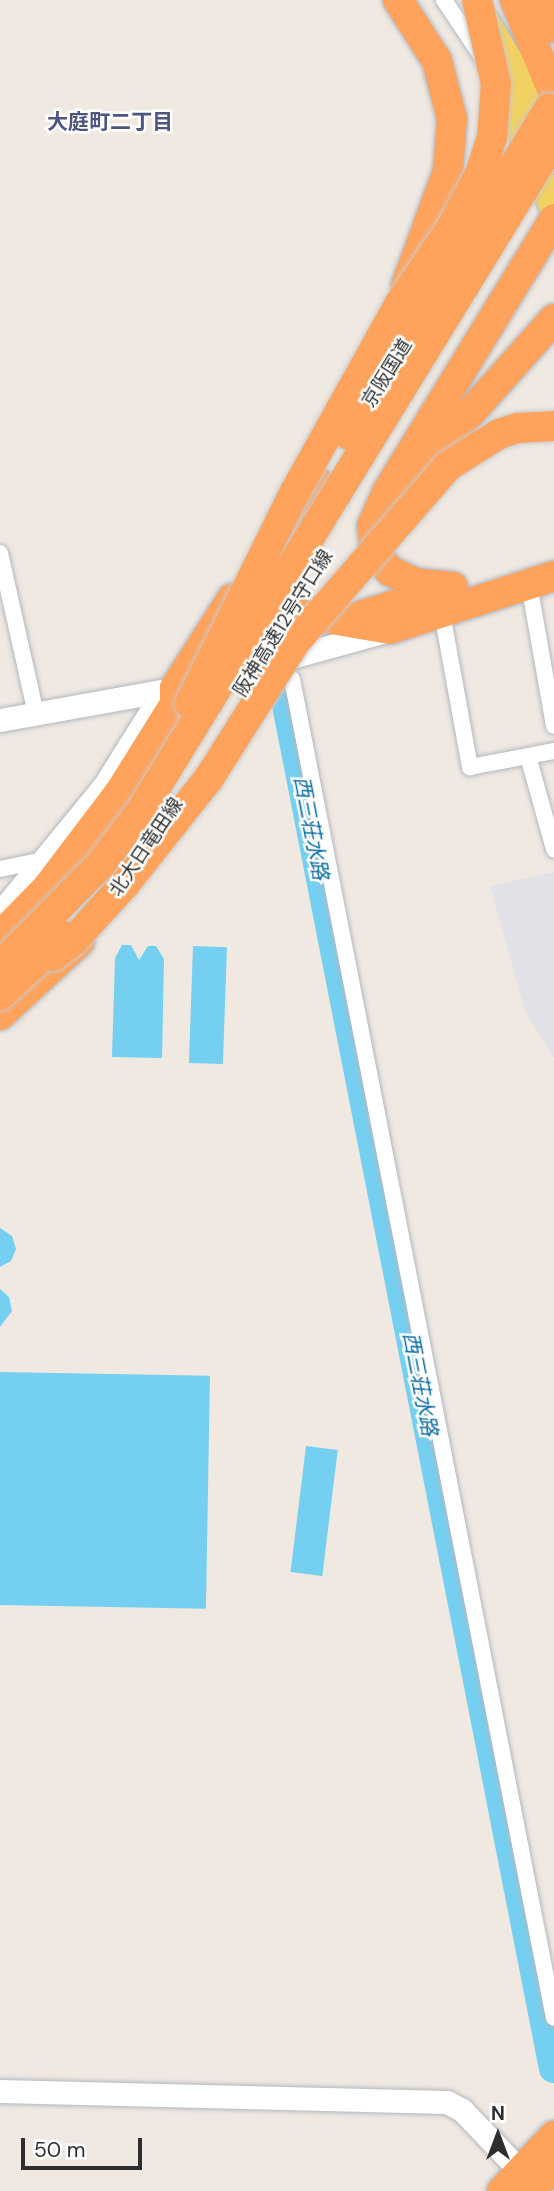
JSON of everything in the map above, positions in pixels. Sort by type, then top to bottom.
[{"type":"highway","points":[[398,0],[437,61],[449,99],[452,128],[448,171],[399,305]]},
{"type":"highway","points":[[81,886],[191,701],[263,553],[399,305],[469,197],[492,138],[495,75],[475,0]]},
{"type":"highway","points":[[515,0],[554,94]]},
{"type":"highway","points":[[542,0],[554,27]]},
{"type":"highway","name":"京阪国道","points":[[554,102],[287,535],[275,568],[279,593],[302,614],[336,623],[390,629],[447,600],[554,556]]},
{"type":"highway","points":[[537,216],[554,140]]},
{"type":"highway","points":[[447,600],[390,571],[373,546],[376,511],[537,216],[554,179]]},
{"type":"highway","name":"阪神高速12号守口線","points":[[3,988],[169,767],[537,216]]},
{"type":"highway","name":"阪神高速12号守口線","points":[[3,988],[116,878],[159,819],[537,216]]},
{"type":"highway","points":[[3,988],[73,941],[125,884],[209,778],[367,531],[554,318]]},
{"type":"highway","points":[[296,641],[448,466],[499,434],[518,428],[554,426]]},
{"type":"highway","points":[[0,936],[47,888],[120,792],[176,704],[176,688],[213,625],[287,535]]},
{"type":"highway","name":"京阪国道","points":[[336,623],[542,580]]},
{"type":"highway","points":[[0,1015],[90,930],[187,804],[235,714]]},
{"type":"highway","points":[[528,2181],[554,2136]]},
{"type":"main road","points":[[464,0],[505,91],[537,216]]},
{"type":"main road","points":[[475,0],[523,82],[554,153]]},
{"type":"main road","points":[[530,0],[554,67]]},
{"type":"main road","points":[[0,914],[47,860],[104,786],[156,703],[176,688],[245,651],[336,623]]},
{"type":"main road","points":[[0,720],[176,688],[264,666],[390,629]]},
{"type":"main road","points":[[245,651],[256,655],[264,666]]},
{"type":"main road","name":"北大日竜田線","points":[[3,988],[70,944],[121,888],[264,666]]},
{"type":"main road","points":[[0,2091],[447,2102],[462,2110],[528,2181]]},
{"type":"street","points":[[444,0],[505,91]]},
{"type":"street","points":[[0,553],[36,714]]},
{"type":"street","points":[[542,580],[554,726]]},
{"type":"street","points":[[447,600],[470,767],[554,751]]},
{"type":"street","points":[[292,679],[554,2018]]},
{"type":"street","points":[[528,756],[554,849]]},
{"type":"street","points":[[0,869],[47,860]]},
{"type":"shaded area","points":[[554,872],[554,1058],[525,1011],[490,886]]},
{"type":"water","points":[[122,945],[131,945],[139,960],[148,946],[156,946],[164,959],[162,1058],[112,1057],[115,958]]},
{"type":"water","points":[[193,946],[227,947],[223,1064],[189,1063]]},
{"type":"water","points":[[0,1228],[12,1236],[16,1249],[11,1261],[0,1267]]},
{"type":"water","points":[[0,1289],[9,1297],[12,1311],[0,1327]]},
{"type":"water","points":[[0,1372],[210,1376],[206,1609],[0,1605]]},
{"type":"water","points":[[306,1446],[338,1450],[322,1576],[291,1572]]},
{"type":"waterway","name":"西三荘水路","points":[[286,700],[554,2068]]},
{"type":"district","name":"大庭町二丁目","points":[[110,122]]}]
